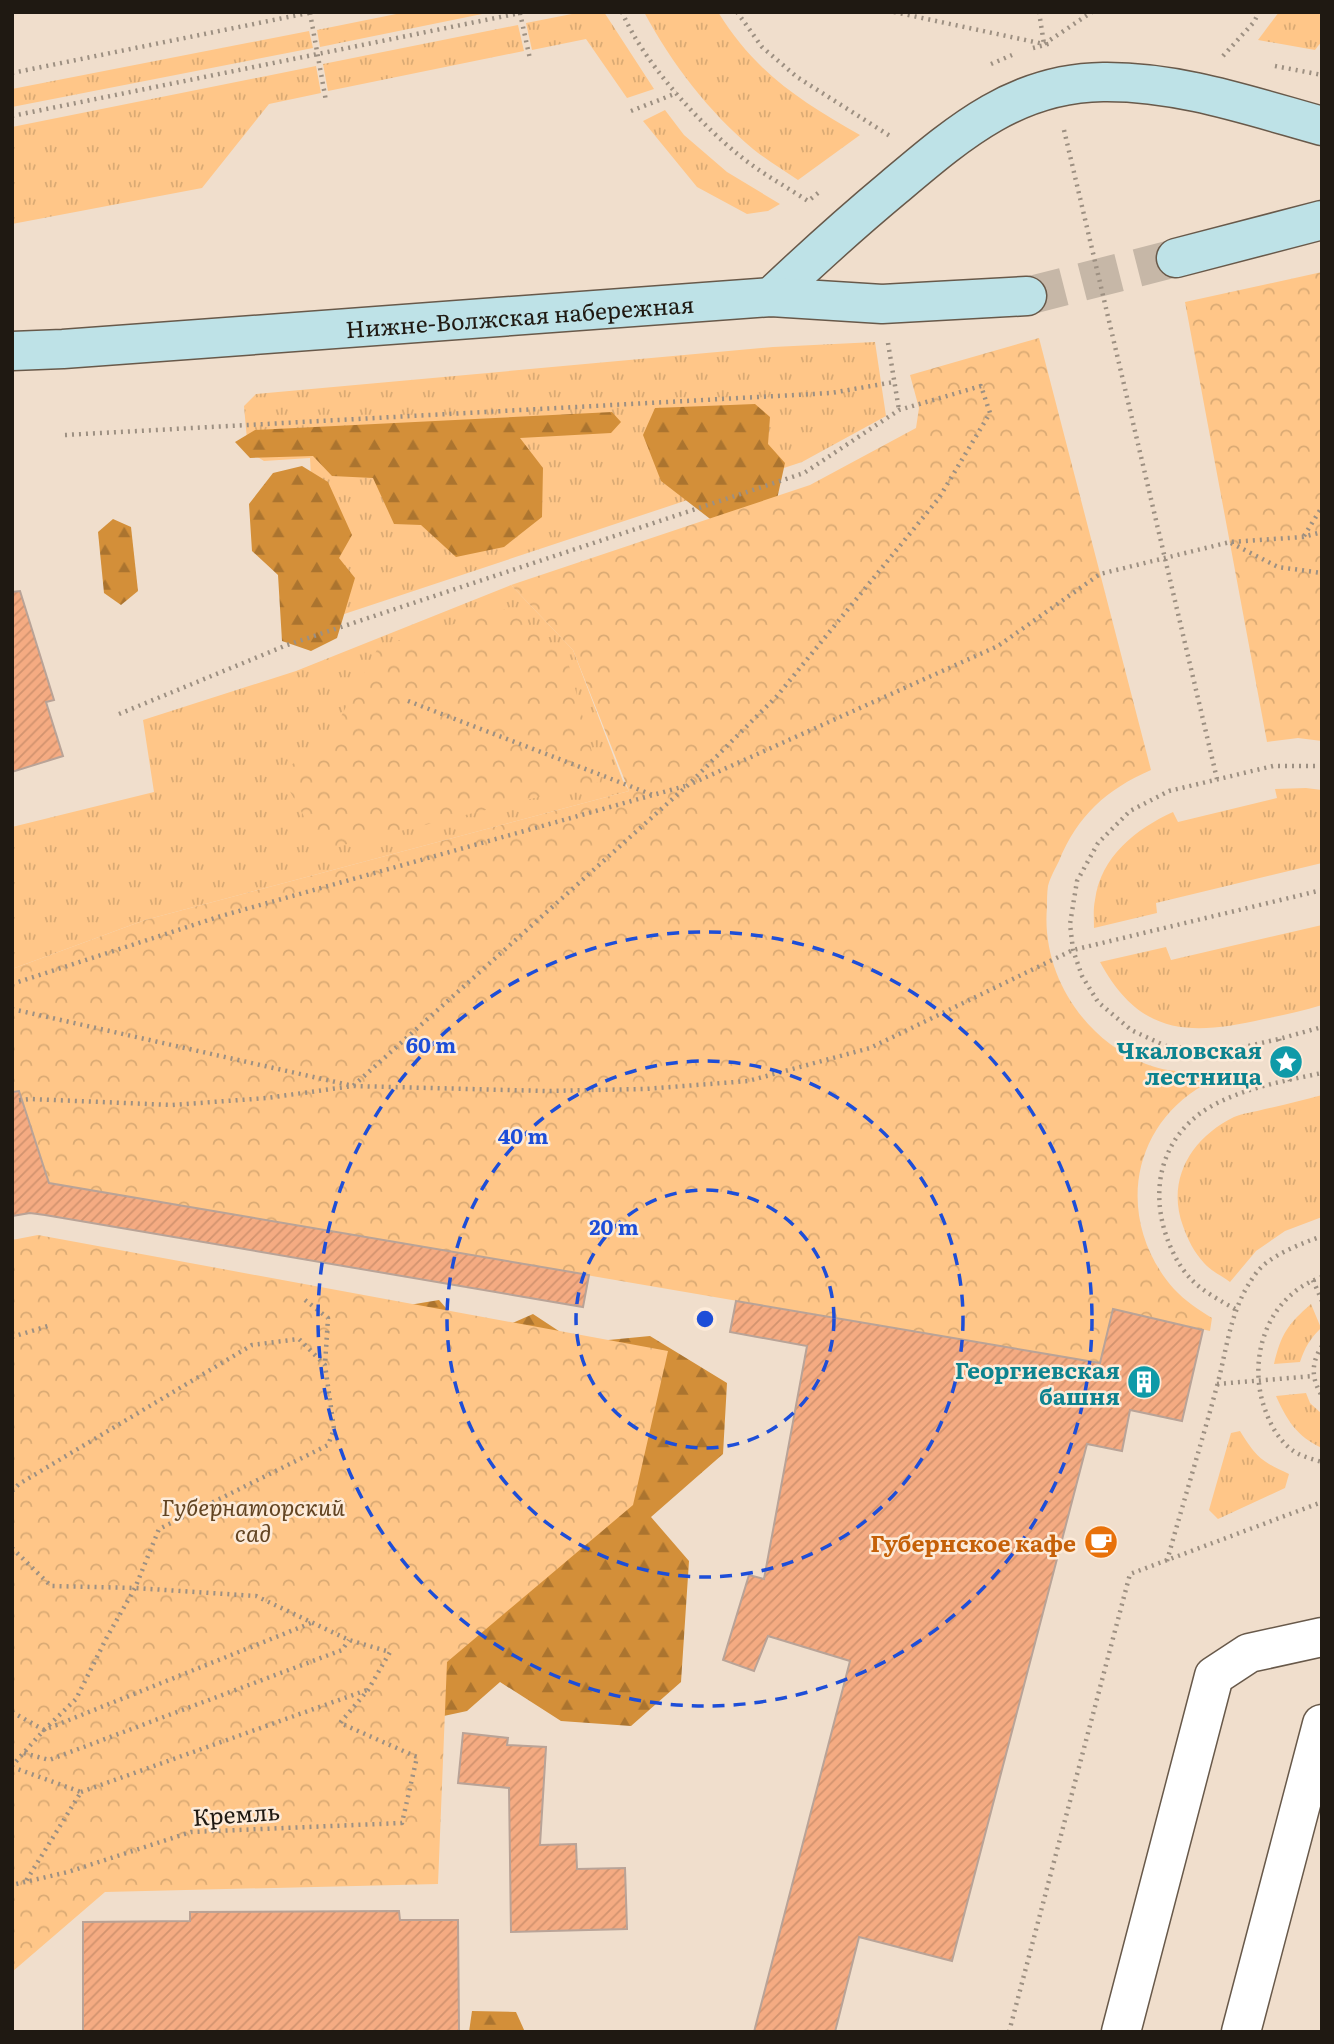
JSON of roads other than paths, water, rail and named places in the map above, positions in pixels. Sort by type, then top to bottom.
[{"type":"main road","points":[[771,297],[845,228],[952,137],[1006,105],[1053,87],[1103,82],[1206,93],[1322,125]]},
{"type":"main road","points":[[1176,258],[1322,220]]},
{"type":"main road","name":"Нижне-Волжская набережная","points":[[12,351],[771,297],[882,304],[1027,296]]},
{"type":"street","points":[[1121,2032],[1214,1676],[1249,1653],[1322,1637]]},
{"type":"street","points":[[1241,2032],[1322,1724]]},
{"type":"tunnel","points":[[1027,296],[1176,258]]},
{"type":"place","name":"Чкаловская лестница","points":[[1286,1062]]},
{"type":"place","name":"Георгиевская башня","points":[[1144,1382]]},
{"type":"place","name":"Губернское кафе","points":[[1101,1542]]},
{"type":"park label","name":"Губернаторский сад","points":[[253,1519]]}]
